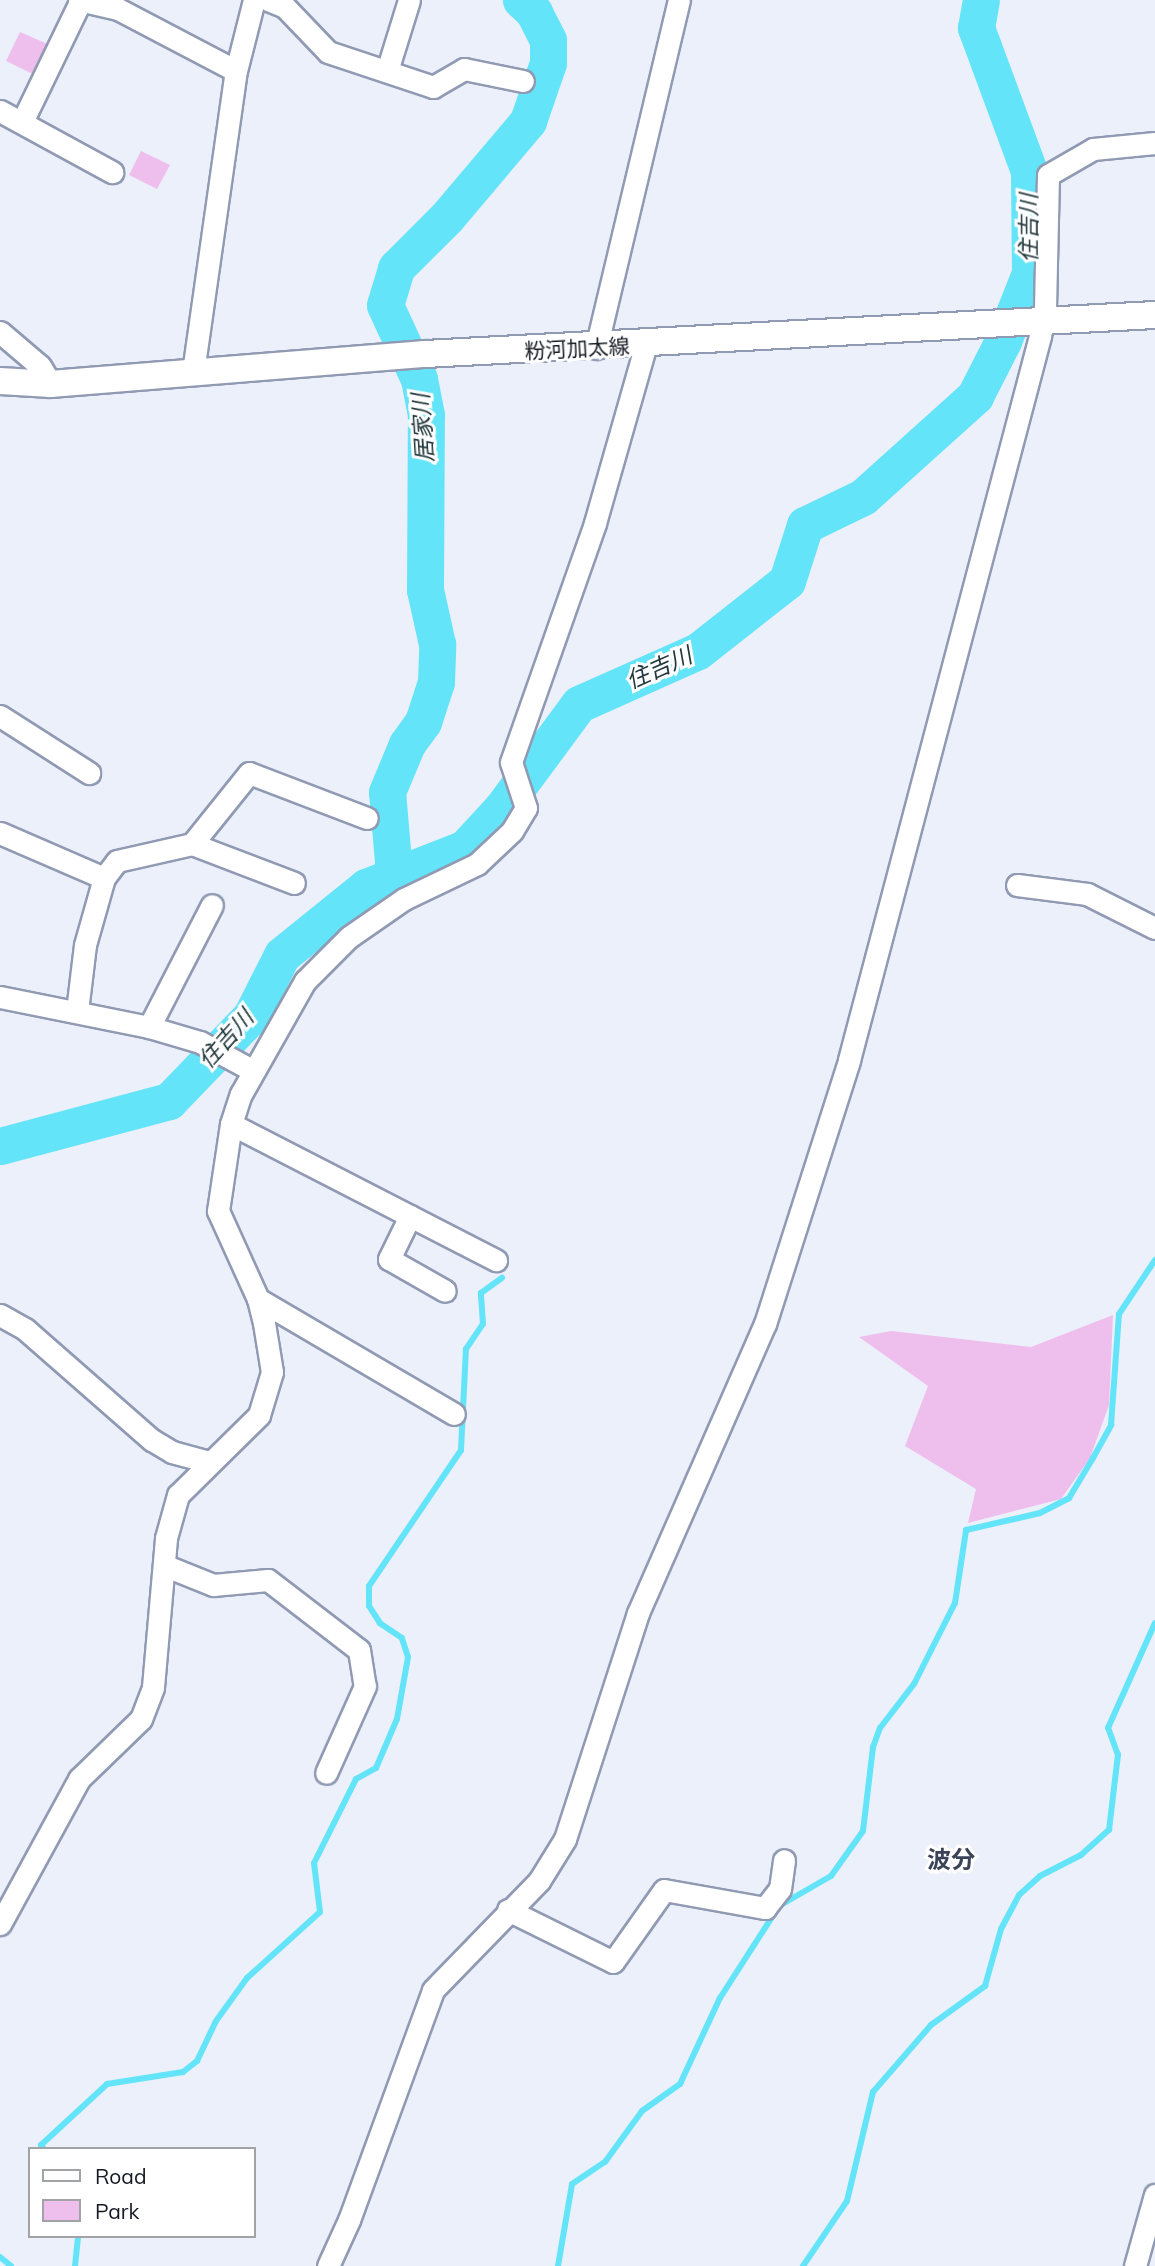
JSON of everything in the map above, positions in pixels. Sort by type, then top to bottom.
[{"type":"main road","name":"粉河加太線","points":[[0,381],[51,384],[425,354],[596,348],[1155,315]]},
{"type":"street","points":[[22,122],[80,0],[118,9],[236,71]]},
{"type":"street","points":[[193,372],[236,71],[254,0]]},
{"type":"street","points":[[268,0],[285,7],[328,52],[433,87],[464,69],[523,81]]},
{"type":"street","points":[[387,71],[409,0]]},
{"type":"street","points":[[596,348],[679,0]]},
{"type":"street","points":[[0,111],[112,172]]},
{"type":"street","points":[[328,2266],[349,2220],[433,1990],[539,1881],[565,1839],[638,1613],[765,1324],[849,1060],[1036,322],[1048,175],[1093,149],[1155,143]]},
{"type":"street","points":[[0,332],[40,366],[51,384]]},
{"type":"street","points":[[0,1924],[79,1779],[141,1719],[153,1687],[166,1566],[166,1538],[178,1495],[259,1415],[272,1372],[258,1298],[218,1211],[231,1124],[252,1070],[306,981],[349,937],[404,899],[477,864],[512,831],[526,808],[511,762],[595,523],[646,344]]},
{"type":"street","points":[[0,716],[89,773]]},
{"type":"street","points":[[192,844],[249,773],[367,818]]},
{"type":"street","points":[[0,833],[104,878]]},
{"type":"street","points":[[77,1011],[85,946],[104,878],[117,861],[192,844],[294,883]]},
{"type":"street","points":[[1017,886],[1087,894],[1155,928]]},
{"type":"street","points":[[149,1027],[212,905]]},
{"type":"street","points":[[0,997],[149,1027],[200,1042],[252,1070]]},
{"type":"street","points":[[231,1124],[496,1260]]},
{"type":"street","points":[[410,1216],[389,1259],[445,1291]]},
{"type":"street","points":[[258,1298],[454,1414]]},
{"type":"street","points":[[0,1315],[25,1329],[152,1440],[172,1452],[209,1462]]},
{"type":"street","points":[[166,1566],[213,1585],[268,1580],[359,1650],[365,1686],[326,1773]]},
{"type":"street","points":[[508,1910],[612,1962],[664,1890],[765,1908],[780,1889],[784,1860]]},
{"type":"street","points":[[1135,2266],[1155,2195]]},
{"type":"green space","points":[[20,32],[52,46],[37,76],[6,61]]},
{"type":"green space","points":[[141,151],[170,165],[157,189],[129,175]]},
{"type":"green space","points":[[1113,1315],[1109,1405],[1090,1458],[1061,1499],[968,1523],[976,1489],[905,1446],[928,1386],[859,1337],[891,1331],[1031,1347]]},
{"type":"waterway","name":"居家川","points":[[394,873],[387,792],[407,744],[423,722],[436,682],[437,644],[425,590],[426,415],[419,379],[385,305],[396,268],[447,217],[528,121],[548,63],[548,40],[534,12],[521,0]]},
{"type":"waterway","name":"住吉川","points":[[0,1146],[169,1101],[251,1016],[282,955],[366,887],[465,848],[502,808],[579,704],[698,651],[787,581],[805,525],[863,497],[975,396],[1003,341],[1030,273],[1029,171],[976,28],[981,0]]},
{"type":"waterway","points":[[558,2266],[572,2184],[605,2162],[642,2111],[680,2084],[720,1998],[779,1906],[831,1876],[863,1831],[873,1747],[880,1728],[914,1684],[955,1603],[966,1530],[1040,1513],[1069,1498],[1093,1458],[1111,1425],[1119,1314],[1155,1260]]},
{"type":"waterway","points":[[42,2147],[41,2145],[107,2084],[183,2072],[197,2061],[216,2021],[247,1978],[320,1912],[314,1863],[356,1779],[376,1768],[397,1719],[408,1657],[402,1638],[380,1623],[369,1606],[369,1586],[461,1450],[466,1349],[483,1324],[481,1293],[502,1278]]},
{"type":"waterway","points":[[803,2266],[847,2201],[873,2092],[931,2025],[985,1986],[1001,1929],[1019,1895],[1040,1876],[1081,1855],[1109,1830],[1118,1755],[1108,1728],[1155,1623]]},
{"type":"waterway","points":[[75,2266],[78,2238]]},
{"type":"waterway","points":[[0,2257],[11,2266]]},
{"type":"district","name":"波分","points":[[951,1860]]}]
